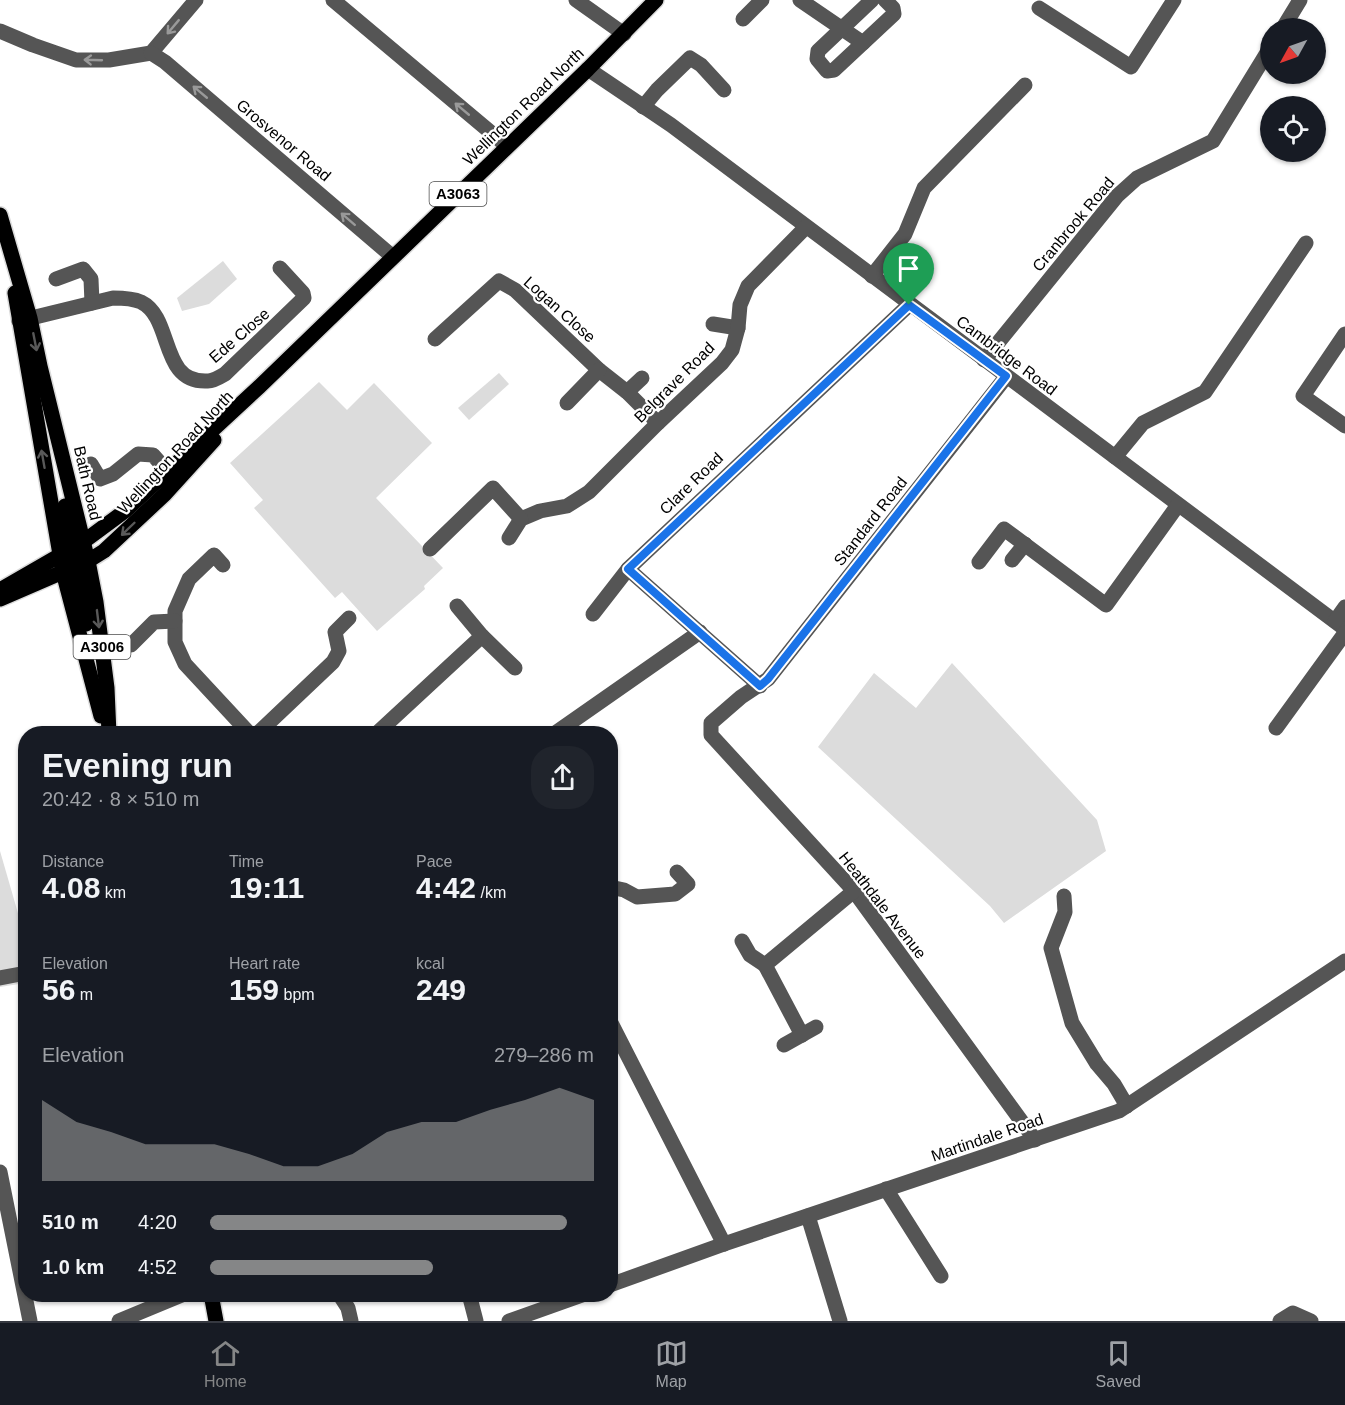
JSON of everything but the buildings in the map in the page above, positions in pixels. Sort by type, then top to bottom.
[{"type":"main road","name":"Wellington Road North","points":[[72,548],[125,511],[259,387],[624,34],[656,0]]},
{"type":"main road","name":"Bath Road","points":[[0,215],[76,566],[96,693],[105,726]]},
{"type":"main road","name":"Bath Road","points":[[24,320],[40,366],[60,440],[76,566],[96,602],[107,688],[107,726]]},
{"type":"main road","name":"Wellington Road North","points":[[76,566],[119,538],[165,494],[237,416],[259,387]]},
{"type":"main road","name":"A3063","points":[[0,590],[72,548]]},
{"type":"main road","name":"A3063","points":[[0,599],[76,566]]},
{"type":"main road","points":[[212,1302],[216,1321]]},
{"type":"street","points":[[0,31],[76,60],[109,60],[151,53],[196,0]]},
{"type":"street","points":[[333,0],[507,146]]},
{"type":"street","points":[[576,0],[624,34]]},
{"type":"street","points":[[743,20],[762,0]]},
{"type":"street","points":[[800,0],[863,43]]},
{"type":"street","points":[[872,0],[819,51],[817,59],[827,70],[834,70],[894,14],[893,8],[885,0]]},
{"type":"street","points":[[1039,8],[1131,67],[1174,0]]},
{"type":"street","points":[[1288,18],[1300,0]]},
{"type":"street","name":"Grosvenor Road","points":[[151,53],[165,62],[393,257]]},
{"type":"street","points":[[643,107],[690,58],[701,65],[724,90]]},
{"type":"street","name":"Cranbrook Road","points":[[984,360],[1117,196],[1137,178],[1213,141],[1260,64]]},
{"type":"street","name":"Cambridge Road","points":[[588,69],[671,125],[1342,628]]},
{"type":"street","points":[[872,276],[905,234],[924,188],[1025,85]]},
{"type":"street","name":"Belgrave Road","points":[[521,519],[540,511],[567,506],[589,492],[722,363],[732,350],[738,328],[740,305],[748,286],[806,227]]},
{"type":"street","points":[[1115,457],[1143,423],[1205,392],[1306,243]]},
{"type":"street","name":"Ede Close","points":[[24,320],[113,298],[127,298],[142,303],[156,316],[171,360],[186,377],[208,381],[225,375],[304,298],[303,293],[280,268]]},
{"type":"street","points":[[56,279],[83,269],[91,279],[92,303]]},
{"type":"street","name":"Logan Close","points":[[435,339],[499,282],[515,290],[658,423]]},
{"type":"street","name":"Clare Road","points":[[593,614],[628,569],[909,305]]},
{"type":"street","points":[[713,324],[738,328]]},
{"type":"street","points":[[1345,334],[1303,396],[1345,426]]},
{"type":"street","points":[[567,403],[599,370]]},
{"type":"street","name":"Standard Road","points":[[760,686],[768,679],[1006,376]]},
{"type":"street","points":[[627,392],[642,378]]},
{"type":"street","points":[[91,464],[100,479],[113,474],[138,454],[153,455],[168,472]]},
{"type":"street","points":[[430,549],[493,488],[521,519],[509,538]]},
{"type":"street","points":[[979,562],[1004,529],[1106,605],[1178,505]]},
{"type":"street","points":[[1012,560],[1025,544]]},
{"type":"street","points":[[223,565],[214,555],[189,579],[175,611],[175,642],[185,664],[243,726]]},
{"type":"street","points":[[628,569],[760,686]]},
{"type":"street","points":[[456,606],[482,636],[515,668]]},
{"type":"street","points":[[1276,728],[1342,628],[1345,607]]},
{"type":"street","points":[[265,726],[333,662],[339,651],[335,632],[349,618]]},
{"type":"street","points":[[131,645],[154,622],[175,621]]},
{"type":"street","points":[[565,726],[700,632]]},
{"type":"street","points":[[385,726],[482,636]]},
{"type":"street","name":"Heathdale Avenue","points":[[760,686],[741,697],[711,723],[711,735],[854,891],[1035,1140]]},
{"type":"street","points":[[618,888],[637,897],[675,894],[688,884],[677,872]]},
{"type":"street","points":[[765,965],[854,891]]},
{"type":"street","points":[[1064,896],[1065,912],[1051,948],[1072,1023],[1096,1064],[1114,1084],[1127,1106]]},
{"type":"street","points":[[742,941],[750,955],[765,965],[802,1035]]},
{"type":"street","name":"Martindale Road","points":[[618,1282],[724,1244],[1119,1112],[1345,961]]},
{"type":"street","points":[[0,978],[18,975]]},
{"type":"street","points":[[784,1045],[816,1027]]},
{"type":"street","points":[[618,1037],[724,1244]]},
{"type":"street","points":[[0,1172],[18,1261]]},
{"type":"street","points":[[886,1190],[941,1276]]},
{"type":"street","points":[[808,1216],[840,1321]]},
{"type":"street","points":[[26,1302],[30,1321]]},
{"type":"street","points":[[119,1321],[165,1302]]},
{"type":"street","points":[[344,1302],[351,1321]]},
{"type":"street","points":[[471,1302],[476,1321]]},
{"type":"street","points":[[509,1321],[562,1302]]},
{"type":"street","points":[[1280,1321],[1293,1313],[1311,1321]]},
{"type":"shaded area","points":[[223,261],[237,279],[209,304],[182,311],[177,298]]},
{"type":"shaded area","points":[[499,373],[509,384],[469,420],[458,408]]},
{"type":"shaded area","points":[[319,382],[347,410],[374,383],[432,443],[376,498],[443,568],[424,586],[425,589],[377,631],[342,592],[335,598],[254,508],[263,500],[230,463]]},
{"type":"shaded area","points":[[952,663],[1097,820],[1106,851],[1004,923],[990,906],[818,747],[874,673],[916,708]]},
{"type":"shaded area","points":[[0,851],[18,913],[18,984],[0,987]]},
{"type":"route","points":[[909,305],[1006,376],[768,679],[760,686],[628,569],[909,305]]}]
